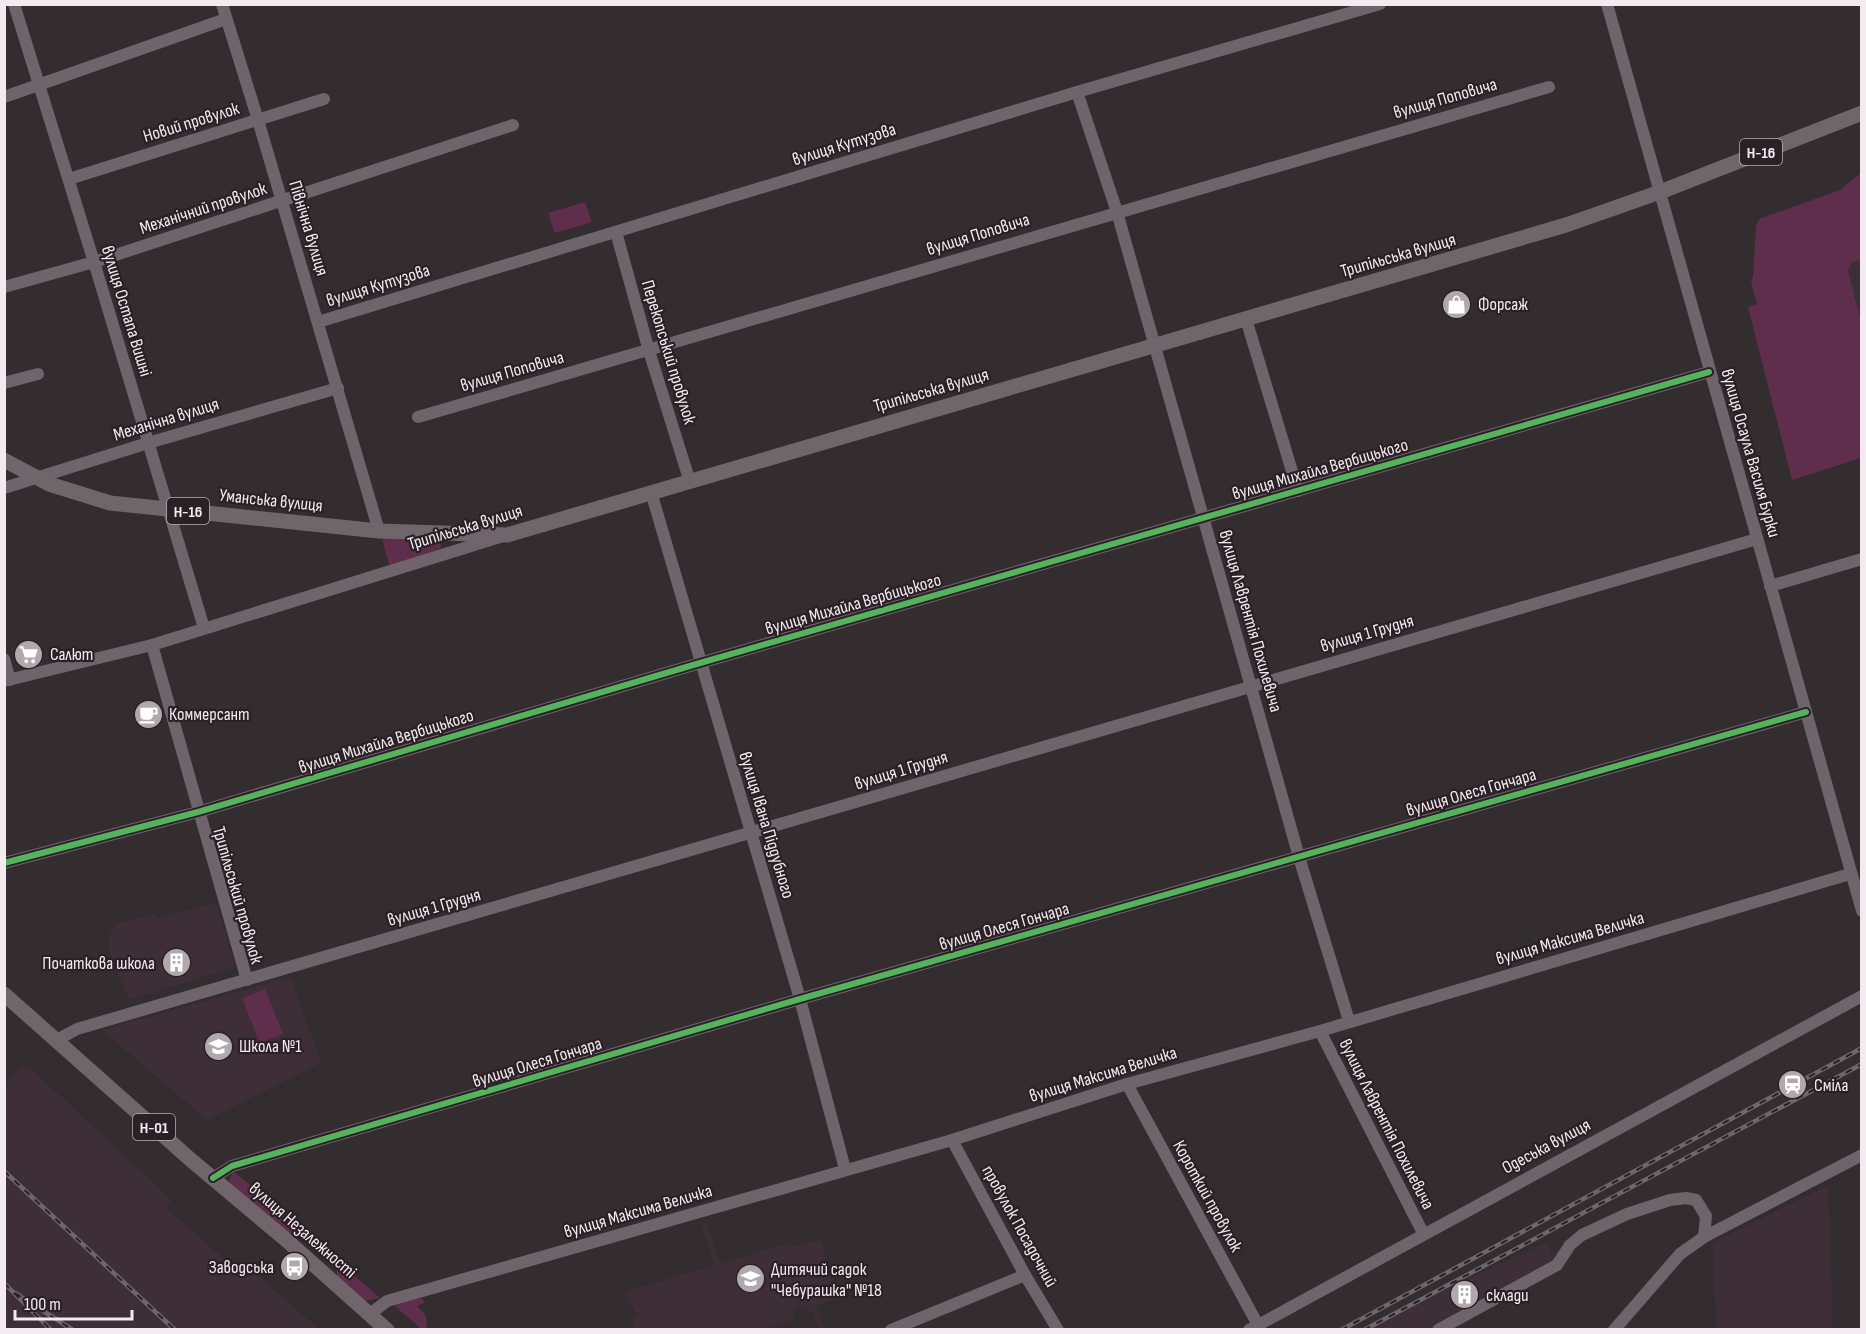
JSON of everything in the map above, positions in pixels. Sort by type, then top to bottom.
[{"type":"main road","name":"Трипільська вулиця","points":[[507,535],[1566,225],[1660,192],[1862,113]]},
{"type":"main road","name":"Уманська вулиця","points":[[4,460],[35,478],[110,503],[379,531],[507,535]]},
{"type":"main road","name":"вулиця Незалежності","points":[[4,994],[387,1329]]},
{"type":"street","name":"вулиця Остапа Вишні","points":[[14,4],[69,178],[204,628]]},
{"type":"street","name":"Північна вулиця","points":[[222,4],[379,531]]},
{"type":"street","name":"вулиця Кутузова","points":[[318,322],[1077,92],[1380,4]]},
{"type":"street","name":"вулиця Осаула Василя Бурки","points":[[1607,4],[1862,911]]},
{"type":"street","points":[[4,97],[39,87],[226,20]]},
{"type":"street","name":"вулиця Поповича","points":[[418,417],[1549,87]]},
{"type":"street","name":"вулиця Лаврентія Похилевича","points":[[1077,92],[1117,212],[1299,857],[1349,1021]]},
{"type":"street","name":"Новий провулок","points":[[69,178],[324,99]]},
{"type":"street","name":"Механічний провулок","points":[[4,287],[282,202],[513,125]]},
{"type":"street","name":"Перекопський провулок","points":[[616,232],[649,351],[690,482]]},
{"type":"street","points":[[1246,319],[1298,491]]},
{"type":"street","name":"вулиця Михайла Вербицького","points":[[4,863],[198,812],[700,663],[1709,372]]},
{"type":"street","points":[[4,383],[38,374]]},
{"type":"street","name":"Механічна вулиця","points":[[4,488],[148,443],[338,388]]},
{"type":"street","name":"вулиця Івана Піддубного","points":[[651,492],[800,999],[845,1169]]},
{"type":"street","name":"Трипільська вулиця","points":[[7,680],[152,645],[507,535]]},
{"type":"street","name":"вулиця 1 Грудня","points":[[57,1040],[77,1029],[1757,539]]},
{"type":"street","points":[[1770,586],[1862,559]]},
{"type":"street","name":"Трипільський провулок","points":[[152,645],[247,980]]},
{"type":"street","points":[[4,660],[7,680]]},
{"type":"street","name":"вулиця Олеся Гончара","points":[[213,1178],[232,1166],[800,999],[1806,712]]},
{"type":"street","name":"вулиця Максима Величка","points":[[369,1314],[387,1302],[952,1140],[1127,1084],[1320,1031],[1850,874]]},
{"type":"street","name":"Одеська вулиця","points":[[1254,1327],[1862,996]]},
{"type":"street","name":"вулиця Лаврентія Похилевича","points":[[1320,1031],[1423,1233]]},
{"type":"street","name":"Короткий провулок","points":[[1127,1084],[1254,1327]]},
{"type":"street","name":"провулок Посадочний","points":[[952,1140],[1058,1329]]},
{"type":"street","points":[[1614,1329],[1680,1254],[1704,1237],[1862,1155]]},
{"type":"street","points":[[1438,1329],[1557,1265],[1570,1245],[1582,1235],[1627,1214],[1670,1200],[1686,1198],[1696,1200],[1706,1216],[1704,1237]]},
{"type":"street","points":[[891,1329],[1026,1275]]},
{"type":"shaded area","points":[[1861,173],[1861,259],[1852,262],[1848,271],[1861,322],[1861,458],[1792,480],[1748,307],[1757,304],[1751,282],[1756,226],[1759,219],[1840,190]]},
{"type":"shaded area","points":[[585,202],[592,222],[555,233],[548,213]]},
{"type":"shaded area","points":[[1861,259],[1861,324],[1848,271],[1852,262]]},
{"type":"shaded area","points":[[381,535],[434,539],[441,544],[441,548],[390,568]]},
{"type":"shaded area","points":[[216,902],[235,967],[129,1000],[109,953],[109,936],[115,925],[155,913],[157,919]]},
{"type":"shaded area","name":"Школа №1","points":[[291,977],[321,1063],[207,1120],[102,1030]]},
{"type":"shaded area","points":[[265,989],[283,1034],[260,1043],[242,998]]},
{"type":"shaded area","points":[[27,1065],[172,1200],[166,1208],[245,1277],[251,1270],[319,1329],[5,1329],[5,1084],[17,1071]]},
{"type":"shaded area","points":[[233,1171],[301,1228],[289,1234],[231,1185],[229,1181]]},
{"type":"shaded area","points":[[1828,1185],[1833,1329],[1716,1329],[1713,1243]]},
{"type":"shaded area","name":"Дитячий садок \"Чебурашка\" №18","points":[[706,1222],[720,1264],[787,1243],[790,1246],[822,1241],[835,1298],[816,1307],[825,1329],[820,1329],[812,1312],[803,1306],[794,1309],[794,1319],[767,1329],[635,1329],[632,1319],[637,1315],[625,1292],[714,1265],[701,1224]]},
{"type":"shaded area","name":"склади","points":[[1547,1242],[1556,1264],[1436,1329],[1369,1330],[1419,1302]]},
{"type":"shaded area","points":[[337,1261],[380,1298],[364,1301],[337,1279]]},
{"type":"shaded area","points":[[421,1298],[425,1302],[417,1306],[426,1316],[427,1329],[421,1329],[395,1306],[402,1301]]},
{"type":"railway","points":[[1341,1330],[1862,1048]]},
{"type":"railway","points":[[1364,1330],[1862,1064]]},
{"type":"railway","points":[[4,1171],[175,1330]]},
{"type":"railway","points":[[4,1283],[51,1330]]},
{"type":"railway","points":[[15,1293],[73,1330]]},
{"type":"cycle path","points":[[4,863],[198,812],[700,663],[1709,372]]},
{"type":"cycle path","points":[[213,1178],[232,1166],[800,999],[1806,712]]},
{"type":"place","name":"Форсаж","points":[[1457,304]]},
{"type":"place","name":"Салют","points":[[29,654]]},
{"type":"place","name":"Коммерсант","points":[[148,714]]},
{"type":"place","name":"Початкова школа","points":[[176,963]]},
{"type":"place","name":"Школа №1","points":[[218,1046]]},
{"type":"place","name":"Сміла","points":[[1793,1085]]},
{"type":"place","name":"Заводська","points":[[295,1267]]},
{"type":"place","name":"Дитячий садок \"Чебурашка\" №18","points":[[750,1279]]},
{"type":"place","name":"склади","points":[[1465,1295]]}]
